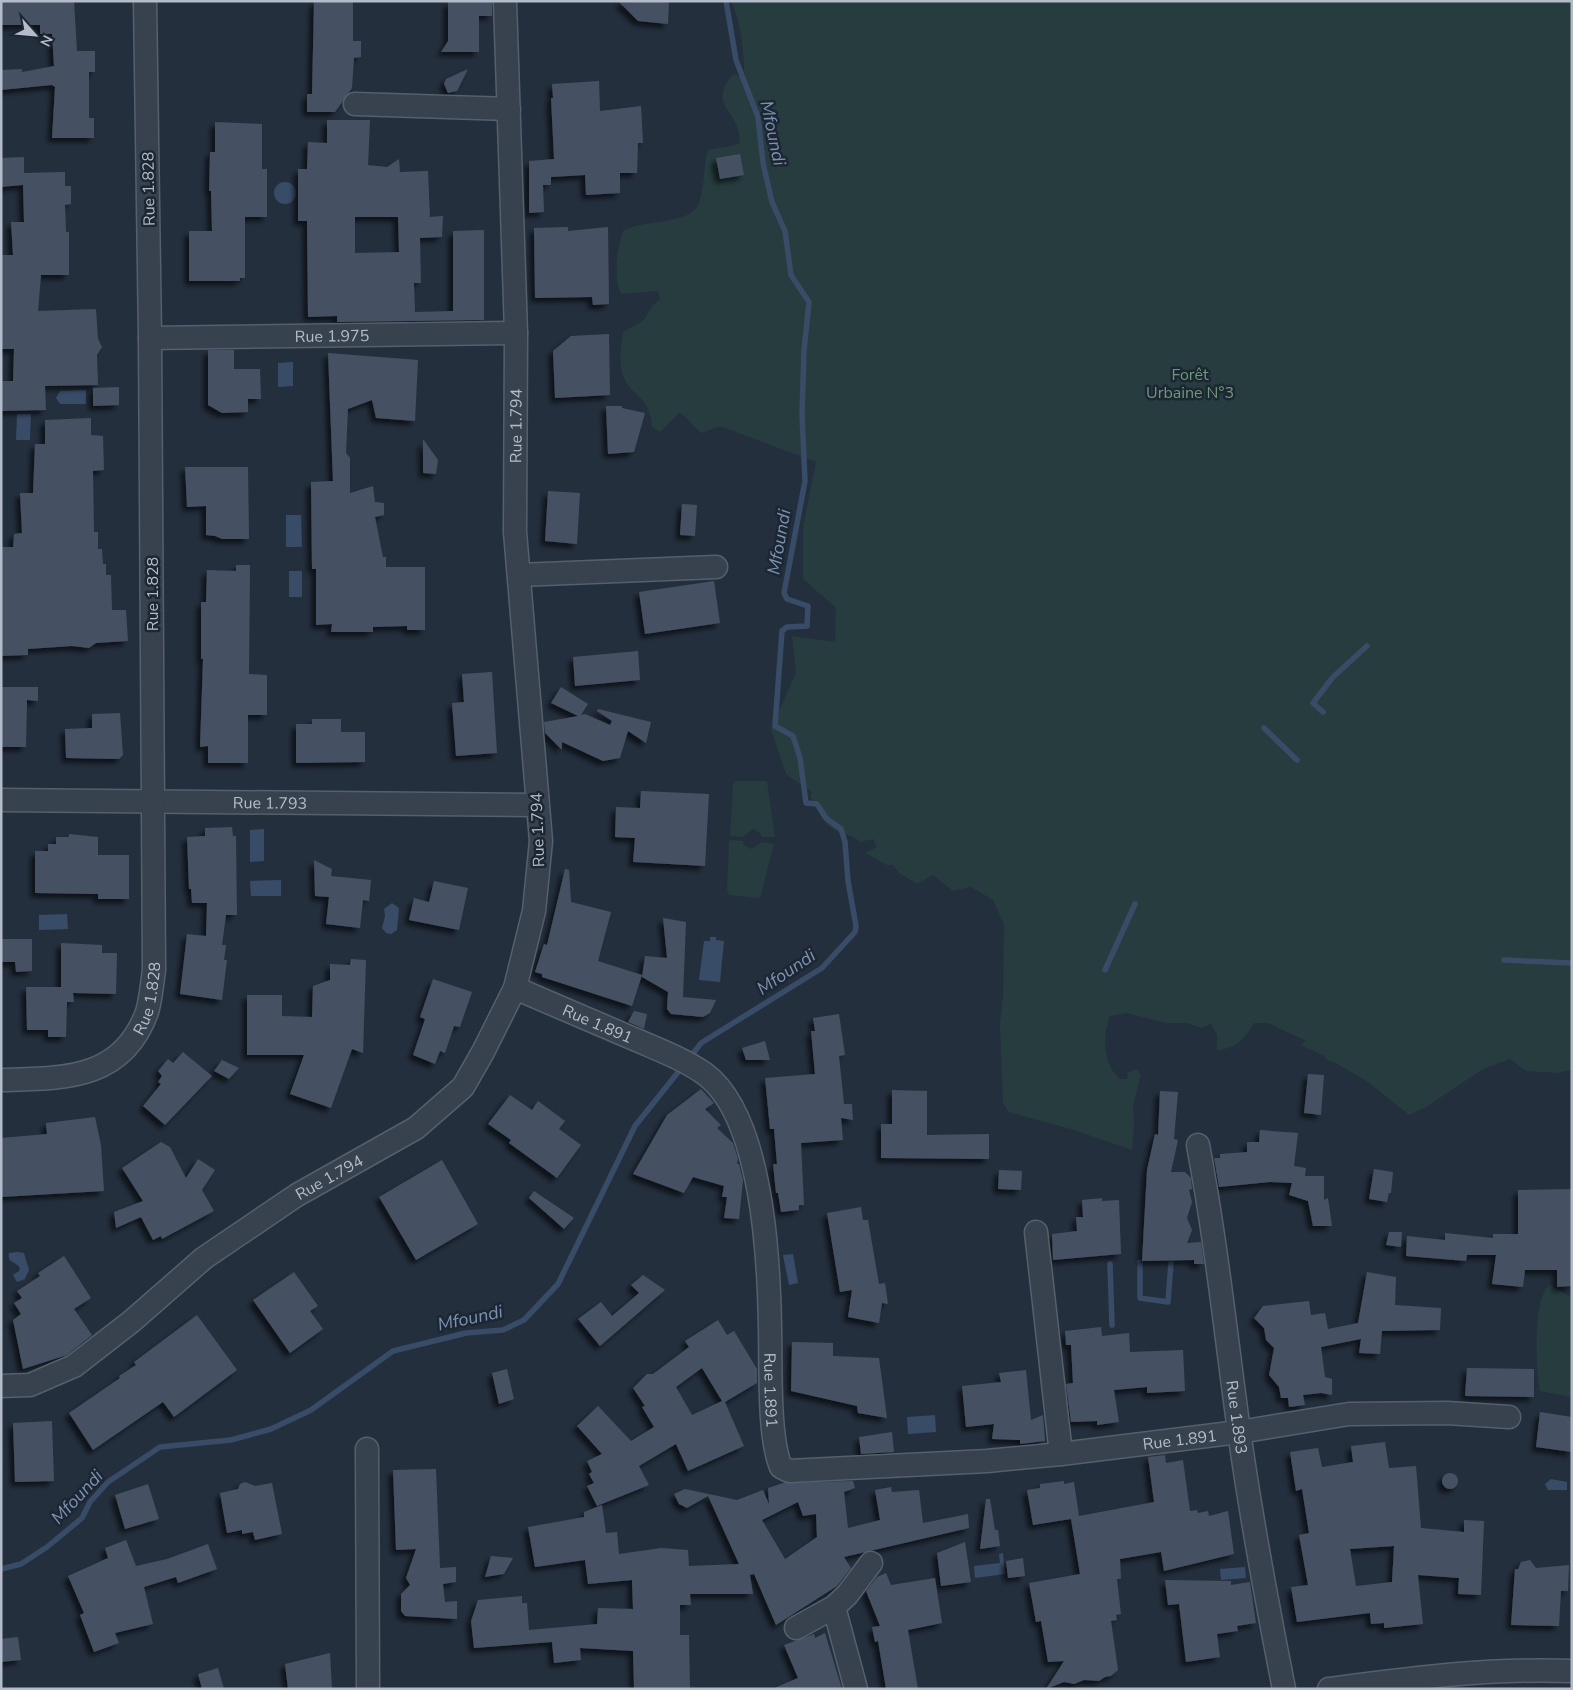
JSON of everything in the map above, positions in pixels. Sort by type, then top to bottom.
[{"type":"street","name":"Rue 1.828","points":[[1,1080],[62,1078],[97,1069],[114,1058],[140,1028],[147,1010],[154,970],[150,338],[145,1]]},
{"type":"street","name":"Rue 1.794","points":[[1,1386],[30,1385],[74,1366],[132,1321],[204,1258],[297,1195],[416,1128],[463,1087],[516,988],[534,911],[541,841],[515,532],[516,333],[505,1]]},
{"type":"street","points":[[355,104],[509,109]]},
{"type":"street","name":"Rue 1.975","points":[[150,338],[516,333]]},
{"type":"street","points":[[519,575],[716,567]]},
{"type":"street","name":"Rue 1.793","points":[[1,800],[538,805]]},
{"type":"street","name":"Rue 1.891","points":[[516,988],[668,1054],[705,1074],[718,1088],[737,1116],[755,1168],[770,1287],[772,1404],[776,1457],[781,1467],[789,1471],[987,1461],[1061,1454],[1239,1432],[1349,1414],[1447,1413],[1509,1417]]},
{"type":"street","name":"Rue 1.893","points":[[1198,1145],[1209,1203],[1239,1432],[1265,1591],[1284,1689]]},
{"type":"street","points":[[1036,1232],[1061,1454]]},
{"type":"street","points":[[367,1449],[368,1689]]},
{"type":"street","points":[[796,1628],[834,1607],[847,1595],[871,1563]]},
{"type":"street","points":[[834,1607],[856,1689]]},
{"type":"street","points":[[1329,1689],[1448,1673],[1523,1669],[1572,1671]]},
{"type":"green space","name":"Forêt Urbaine N°3","points":[[731,1],[1572,1],[1572,1070],[1559,1073],[1526,1071],[1510,1059],[1483,1069],[1426,1107],[1409,1115],[1368,1082],[1301,1045],[1306,1041],[1268,1023],[1254,1023],[1239,1042],[1229,1048],[1217,1050],[1217,1035],[1211,1024],[1201,1028],[1187,1023],[1166,1023],[1127,1013],[1110,1016],[1105,1041],[1110,1066],[1120,1079],[1127,1079],[1128,1073],[1136,1069],[1141,1074],[1133,1105],[1132,1150],[1071,1129],[1009,1112],[1003,1103],[1000,1024],[1003,997],[1004,924],[993,900],[971,887],[953,891],[933,875],[917,884],[899,873],[893,865],[887,865],[865,853],[877,847],[873,839],[860,842],[829,826],[821,817],[810,796],[812,792],[786,774],[771,729],[796,673],[792,636],[835,642],[836,608],[803,579],[803,527],[816,462],[720,426],[702,433],[686,417],[679,413],[660,432],[652,427],[651,417],[645,403],[628,385],[622,373],[620,355],[623,332],[644,320],[653,305],[660,299],[658,291],[621,294],[617,280],[617,263],[623,231],[632,227],[677,218],[695,210],[701,197],[708,150],[740,143],[739,131],[723,101],[726,84],[734,73],[745,80],[740,30]]},
{"type":"green space","points":[[736,781],[767,781],[775,837],[762,837],[760,833],[753,829],[743,837],[730,836],[733,785]]},
{"type":"green space","points":[[729,840],[743,841],[744,845],[751,849],[762,842],[774,844],[760,898],[729,895],[727,891]]},
{"type":"green space","points":[[1550,1285],[1572,1298],[1572,1397],[1540,1391],[1537,1368],[1538,1318],[1544,1292]]},
{"type":"water","points":[[285,182],[293,185],[296,193],[293,201],[285,204],[277,201],[274,193],[277,185]]},
{"type":"water","points":[[293,362],[293,386],[278,387],[278,363]]},
{"type":"water","points":[[86,390],[86,404],[60,404],[56,398],[60,391]]},
{"type":"water","points":[[17,414],[31,414],[30,440],[16,440]]},
{"type":"water","points":[[286,515],[301,515],[302,547],[286,547]]},
{"type":"water","points":[[289,571],[302,571],[302,597],[289,597]]},
{"type":"water","points":[[264,829],[264,861],[250,862],[250,830]]},
{"type":"water","points":[[281,880],[281,896],[251,896],[250,881]]},
{"type":"water","points":[[392,903],[399,908],[397,930],[391,934],[386,933],[382,928],[385,916],[384,909]]},
{"type":"water","points":[[67,914],[68,929],[39,930],[39,915]]},
{"type":"water","points":[[710,937],[716,937],[716,940],[724,941],[720,982],[699,980],[704,941],[710,941]]},
{"type":"water","points":[[9,1253],[24,1253],[29,1270],[25,1279],[17,1282],[13,1275],[20,1268],[9,1259]]},
{"type":"water","points":[[793,1254],[798,1283],[789,1285],[783,1255]]},
{"type":"water","points":[[935,1415],[936,1432],[908,1434],[907,1417]]},
{"type":"water","points":[[1551,1479],[1567,1482],[1567,1490],[1548,1490],[1545,1484]]},
{"type":"water","points":[[1003,1553],[1005,1574],[975,1578],[974,1566],[1000,1563],[999,1554]]},
{"type":"water","points":[[1245,1567],[1246,1578],[1221,1580],[1220,1569]]},
{"type":"building","points":[[1,1],[74,1],[77,51],[95,51],[95,72],[89,72],[89,118],[94,118],[94,138],[52,138],[55,87],[52,85],[1,90],[1,70],[22,69],[22,72],[54,66],[52,34],[40,34],[40,25],[1,25]]},
{"type":"building","points":[[314,1],[353,1],[353,41],[361,41],[361,57],[354,58],[352,88],[335,112],[307,112],[307,94],[312,94]]},
{"type":"building","points":[[618,1],[669,1],[668,24],[638,21]]},
{"type":"building","points":[[448,2],[492,2],[492,16],[479,16],[479,52],[441,52],[448,41]]},
{"type":"building","points":[[468,69],[457,91],[448,93],[444,84],[446,79]]},
{"type":"building","points":[[599,81],[600,111],[641,106],[643,143],[638,143],[637,173],[620,173],[620,193],[586,195],[585,175],[551,177],[551,185],[543,185],[544,212],[529,213],[529,161],[554,159],[552,84]]},
{"type":"building","points":[[327,120],[370,120],[368,165],[387,167],[399,159],[400,172],[428,171],[430,217],[443,216],[442,237],[420,238],[421,283],[414,283],[415,312],[453,311],[453,231],[484,230],[484,320],[337,322],[337,316],[308,317],[307,221],[298,221],[298,169],[307,169],[308,142],[327,143]],"holes":[[[355,217],[398,217],[399,252],[355,253]]]},
{"type":"building","points":[[215,122],[262,124],[262,169],[267,169],[267,217],[245,217],[245,278],[240,278],[240,281],[189,281],[189,231],[212,231],[211,191],[209,191],[210,152],[215,152]]},
{"type":"building","points":[[740,154],[744,175],[720,179],[716,158]]},
{"type":"building","points":[[24,157],[24,173],[65,172],[65,186],[71,186],[71,204],[65,205],[66,232],[69,232],[69,275],[41,275],[38,311],[96,309],[98,339],[102,347],[97,355],[98,385],[45,386],[46,410],[1,411],[1,381],[13,381],[14,349],[1,349],[1,255],[13,255],[11,222],[24,222],[23,185],[1,187],[1,158]]},
{"type":"building","points":[[568,227],[568,231],[608,227],[609,304],[593,305],[592,297],[535,298],[534,228]]},
{"type":"building","points":[[609,334],[610,395],[555,398],[553,351],[571,336]]},
{"type":"building","points":[[208,350],[234,350],[234,369],[260,369],[261,399],[248,399],[248,412],[222,413],[208,405]]},
{"type":"building","points":[[328,353],[418,360],[415,421],[376,418],[372,400],[348,409],[346,453],[350,458],[350,493],[373,486],[375,502],[384,503],[384,515],[375,517],[383,557],[386,557],[386,567],[425,567],[425,630],[407,630],[407,626],[373,627],[373,632],[331,632],[332,624],[316,625],[316,569],[312,569],[311,482],[333,481]]},
{"type":"building","points":[[119,387],[119,405],[93,406],[93,388]]},
{"type":"building","points":[[606,406],[622,406],[622,408],[645,413],[634,452],[608,454]]},
{"type":"building","points":[[91,418],[91,435],[103,436],[104,470],[93,471],[94,532],[98,532],[98,549],[102,549],[103,564],[106,564],[106,575],[111,575],[112,610],[126,610],[128,641],[96,643],[89,648],[72,646],[28,649],[28,655],[1,656],[2,547],[13,547],[14,534],[22,533],[20,493],[33,493],[35,444],[45,444],[45,420]]},
{"type":"building","points":[[423,439],[438,460],[436,474],[423,473]]},
{"type":"building","points":[[185,467],[248,467],[249,539],[222,539],[206,535],[206,506],[187,507]]},
{"type":"building","points":[[548,491],[580,493],[577,544],[545,541]]},
{"type":"building","points":[[682,504],[697,505],[695,536],[680,535]]},
{"type":"building","points":[[236,565],[250,565],[249,674],[267,675],[267,715],[248,715],[248,763],[208,763],[208,746],[200,747],[203,659],[201,659],[201,602],[206,602],[207,570],[236,571]]},
{"type":"building","points":[[714,581],[720,623],[645,634],[639,592]]},
{"type":"building","points":[[638,651],[640,680],[575,686],[573,657]]},
{"type":"building","points":[[492,672],[497,753],[456,756],[452,703],[464,702],[462,674]]},
{"type":"building","points":[[1,687],[38,687],[38,701],[27,700],[26,747],[1,747]]},
{"type":"building","points":[[561,687],[588,704],[581,715],[585,714],[610,725],[612,721],[597,711],[598,709],[651,722],[646,743],[628,731],[620,758],[603,761],[562,742],[562,750],[545,733],[544,722],[578,716],[551,703]]},
{"type":"building","points":[[120,713],[123,755],[119,759],[66,758],[65,729],[92,728],[92,714]]},
{"type":"building","points":[[312,719],[341,719],[341,732],[365,732],[365,762],[296,763],[296,724],[312,724]]},
{"type":"building","points":[[641,791],[709,794],[705,866],[633,862],[635,838],[615,837],[616,807],[640,808]]},
{"type":"building","points":[[232,827],[233,836],[236,836],[237,915],[226,915],[222,945],[226,945],[224,960],[227,960],[222,1000],[180,994],[187,934],[206,936],[207,903],[192,903],[191,889],[189,889],[187,837],[205,836],[205,828]]},
{"type":"building","points":[[69,834],[98,837],[98,855],[129,855],[129,899],[98,899],[98,894],[35,893],[35,851],[48,851],[48,844],[56,844],[56,837],[69,837]]},
{"type":"building","points":[[314,860],[332,869],[331,876],[371,880],[369,901],[363,900],[360,928],[326,924],[329,897],[315,896]]},
{"type":"building","points":[[565,869],[569,870],[571,902],[611,912],[598,961],[642,975],[632,1006],[542,977],[542,974],[535,972],[544,944],[547,945]]},
{"type":"building","points":[[434,881],[468,888],[459,930],[409,920],[414,898],[429,902]]},
{"type":"building","points":[[663,918],[686,922],[683,997],[716,1000],[710,1013],[703,1017],[671,1014],[667,1009],[668,992],[642,977],[645,956],[667,958]]},
{"type":"building","points":[[1,939],[32,939],[32,971],[16,972],[15,962],[1,962]]},
{"type":"building","points":[[61,943],[102,945],[102,953],[117,953],[116,994],[73,993],[74,1002],[67,1002],[66,1037],[48,1037],[48,1030],[27,1030],[26,987],[61,987]]},
{"type":"building","points":[[351,959],[366,960],[363,1053],[352,1049],[331,1108],[290,1094],[304,1055],[247,1055],[247,995],[282,995],[282,1016],[312,1017],[313,986],[330,980],[330,964],[350,965]]},
{"type":"building","points":[[433,979],[472,992],[460,1027],[454,1026],[445,1053],[440,1051],[435,1064],[413,1055],[425,1019],[420,1017]]},
{"type":"building","points":[[634,1011],[647,1014],[644,1029],[628,1022]]},
{"type":"building","points":[[839,1014],[845,1055],[839,1056],[844,1104],[852,1104],[853,1120],[841,1118],[843,1140],[801,1143],[804,1205],[799,1205],[799,1210],[781,1212],[778,1193],[776,1193],[773,1164],[777,1164],[774,1129],[770,1129],[765,1078],[815,1074],[811,1031],[815,1031],[813,1018]]},
{"type":"building","points":[[765,1041],[770,1060],[746,1060],[742,1048]]},
{"type":"building","points":[[183,1052],[212,1076],[165,1125],[143,1106],[161,1084],[158,1082],[162,1076],[158,1071],[168,1059],[173,1063]]},
{"type":"building","points":[[222,1060],[239,1068],[229,1079],[214,1071]]},
{"type":"building","points":[[1308,1074],[1324,1075],[1321,1115],[1304,1113]]},
{"type":"building","points":[[701,1089],[714,1103],[705,1109],[721,1125],[717,1128],[733,1143],[738,1158],[737,1164],[739,1164],[743,1180],[739,1219],[724,1218],[727,1197],[722,1197],[724,1186],[693,1177],[684,1193],[633,1174],[667,1115]]},
{"type":"building","points":[[892,1090],[927,1091],[927,1135],[989,1134],[989,1159],[881,1158],[881,1124],[892,1124]]},
{"type":"building","points":[[1160,1091],[1178,1092],[1174,1139],[1178,1140],[1171,1172],[1185,1172],[1191,1178],[1192,1189],[1189,1190],[1192,1202],[1187,1218],[1192,1230],[1187,1243],[1201,1242],[1204,1264],[1194,1264],[1194,1260],[1142,1261],[1147,1170],[1155,1134],[1158,1135]]},
{"type":"building","points":[[510,1095],[532,1110],[538,1101],[565,1121],[559,1129],[581,1145],[557,1178],[509,1143],[511,1140],[488,1124]]},
{"type":"building","points":[[95,1117],[101,1145],[104,1191],[1,1197],[1,1138],[47,1134],[46,1123]]},
{"type":"building","points":[[1260,1130],[1298,1133],[1294,1166],[1306,1168],[1305,1176],[1324,1176],[1324,1200],[1328,1198],[1332,1226],[1313,1226],[1308,1201],[1289,1195],[1292,1183],[1270,1182],[1219,1187],[1214,1158],[1220,1158],[1220,1154],[1247,1152],[1247,1142],[1259,1142]]},
{"type":"building","points":[[161,1142],[170,1147],[186,1178],[198,1159],[215,1170],[202,1190],[214,1211],[162,1239],[161,1236],[153,1240],[141,1217],[116,1228],[114,1212],[143,1201],[122,1168]]},
{"type":"building","points":[[442,1160],[478,1224],[416,1260],[379,1197]]},
{"type":"building","points":[[1374,1169],[1393,1172],[1391,1193],[1389,1193],[1387,1202],[1369,1199]]},
{"type":"building","points":[[999,1170],[1022,1171],[1021,1190],[998,1189]]},
{"type":"building","points":[[1572,1189],[1572,1286],[1557,1287],[1557,1270],[1525,1270],[1523,1287],[1492,1284],[1496,1255],[1467,1255],[1466,1261],[1406,1256],[1407,1236],[1445,1240],[1445,1233],[1493,1238],[1493,1234],[1518,1234],[1518,1190]]},
{"type":"building","points":[[534,1191],[574,1218],[564,1229],[529,1198]]},
{"type":"building","points":[[1102,1198],[1102,1201],[1119,1200],[1121,1254],[1053,1260],[1052,1234],[1077,1231],[1076,1217],[1083,1217],[1082,1200]]},
{"type":"building","points":[[861,1207],[863,1220],[868,1220],[879,1284],[885,1283],[888,1304],[882,1303],[879,1323],[848,1317],[852,1290],[840,1292],[827,1213]]},
{"type":"building","points":[[1389,1232],[1402,1232],[1401,1247],[1386,1245]]},
{"type":"building","points":[[64,1256],[91,1298],[74,1309],[92,1335],[67,1355],[23,1369],[13,1320],[21,1314],[14,1303],[22,1298],[17,1291],[40,1276],[38,1273]]},
{"type":"building","points":[[294,1272],[318,1306],[310,1311],[323,1329],[290,1353],[253,1300]]},
{"type":"building","points":[[1367,1272],[1396,1277],[1395,1305],[1441,1308],[1440,1330],[1382,1331],[1380,1354],[1359,1353],[1361,1339],[1321,1347],[1325,1377],[1332,1379],[1332,1395],[1321,1393],[1303,1395],[1305,1405],[1289,1407],[1288,1398],[1281,1398],[1279,1387],[1269,1375],[1274,1348],[1266,1340],[1264,1328],[1254,1318],[1263,1306],[1309,1301],[1311,1315],[1325,1313],[1328,1329],[1358,1323]]},
{"type":"building","points":[[643,1275],[665,1290],[600,1346],[578,1319],[601,1302],[612,1316],[639,1293],[631,1285]]},
{"type":"building","points":[[197,1315],[237,1370],[174,1417],[163,1402],[93,1450],[69,1413],[120,1378],[119,1376],[136,1365],[134,1362]]},
{"type":"building","points":[[718,1320],[727,1335],[734,1331],[757,1369],[757,1383],[725,1402],[744,1446],[688,1471],[676,1444],[639,1466],[649,1485],[597,1506],[587,1486],[594,1483],[589,1474],[592,1472],[587,1461],[602,1454],[577,1426],[598,1406],[631,1441],[654,1427],[642,1407],[645,1406],[633,1388],[647,1374],[653,1374],[689,1347],[685,1341]],"holes":[[[702,1368],[722,1401],[692,1415],[676,1387]]]},
{"type":"building","points":[[1101,1327],[1102,1336],[1129,1333],[1130,1352],[1183,1350],[1185,1391],[1147,1393],[1147,1387],[1114,1390],[1119,1422],[1097,1425],[1097,1421],[1071,1422],[1066,1384],[1073,1383],[1071,1345],[1066,1345],[1065,1331]]},
{"type":"building","points":[[792,1342],[833,1343],[833,1356],[879,1358],[887,1418],[858,1413],[857,1406],[791,1391]]},
{"type":"building","points":[[1467,1368],[1534,1369],[1534,1397],[1465,1396]]},
{"type":"building","points":[[507,1369],[514,1399],[499,1404],[492,1373]]},
{"type":"building","points":[[1026,1370],[1031,1420],[1043,1415],[1045,1441],[1020,1444],[1020,1440],[992,1439],[994,1424],[966,1427],[962,1386],[1001,1382],[999,1373]]},
{"type":"building","points":[[1540,1412],[1572,1417],[1572,1452],[1536,1447]]},
{"type":"building","points":[[52,1421],[54,1481],[15,1482],[13,1423]]},
{"type":"building","points":[[892,1432],[894,1452],[861,1454],[859,1437]]},
{"type":"building","points":[[1385,1442],[1389,1468],[1416,1466],[1421,1528],[1464,1532],[1464,1520],[1484,1521],[1481,1595],[1458,1594],[1459,1578],[1418,1575],[1423,1624],[1384,1628],[1384,1623],[1371,1624],[1370,1613],[1297,1622],[1291,1587],[1308,1585],[1299,1535],[1309,1533],[1302,1489],[1296,1491],[1290,1452],[1318,1448],[1322,1467],[1353,1462],[1351,1446]],"holes":[[[1394,1546],[1392,1582],[1356,1586],[1350,1549]]]},
{"type":"building","points":[[1165,1455],[1166,1463],[1183,1460],[1190,1511],[1197,1510],[1198,1513],[1208,1511],[1209,1516],[1228,1511],[1234,1554],[1164,1571],[1161,1552],[1120,1559],[1121,1579],[1117,1579],[1121,1614],[1116,1615],[1117,1620],[1111,1621],[1118,1670],[1111,1676],[1099,1681],[1084,1680],[1074,1684],[1064,1682],[1046,1689],[1064,1661],[1048,1662],[1041,1621],[1036,1622],[1029,1583],[1080,1574],[1071,1519],[1033,1525],[1027,1490],[1040,1488],[1040,1484],[1064,1481],[1064,1484],[1074,1482],[1079,1516],[1154,1502],[1148,1457]]},
{"type":"building","points":[[436,1469],[440,1568],[456,1567],[456,1582],[443,1584],[445,1602],[457,1601],[457,1619],[405,1616],[401,1611],[401,1594],[410,1585],[406,1578],[416,1549],[396,1550],[393,1470]]},
{"type":"building","points":[[1447,1473],[1453,1473],[1458,1478],[1456,1487],[1447,1489],[1442,1484],[1442,1478]]},
{"type":"building","points":[[853,1481],[855,1488],[844,1492],[848,1528],[880,1520],[875,1490],[891,1487],[892,1492],[919,1490],[923,1523],[968,1514],[969,1528],[844,1557],[851,1568],[837,1586],[776,1625],[754,1574],[750,1575],[753,1594],[690,1594],[691,1605],[680,1605],[680,1635],[689,1635],[690,1689],[634,1689],[633,1651],[580,1648],[581,1660],[554,1663],[552,1642],[474,1648],[471,1621],[478,1600],[522,1596],[522,1603],[527,1603],[529,1630],[597,1624],[598,1608],[633,1609],[632,1580],[588,1584],[585,1560],[535,1567],[528,1527],[584,1517],[584,1512],[602,1505],[606,1533],[617,1532],[619,1554],[661,1548],[688,1550],[689,1566],[739,1564],[708,1496],[687,1508],[679,1504],[674,1494],[685,1489],[737,1500],[763,1490],[769,1504],[768,1488],[783,1483]],"holes":[[[798,1502],[803,1516],[816,1514],[817,1537],[785,1559],[762,1520]]]},
{"type":"building","points":[[245,1482],[255,1486],[272,1483],[282,1534],[255,1540],[253,1532],[242,1534],[242,1530],[227,1533],[220,1493],[238,1489],[240,1484]]},
{"type":"building","points":[[148,1484],[159,1519],[125,1529],[115,1495]]},
{"type":"building","points":[[986,1499],[990,1499],[995,1530],[998,1530],[1000,1546],[980,1549]]},
{"type":"building","points":[[126,1540],[136,1566],[167,1559],[208,1544],[217,1569],[178,1583],[176,1577],[144,1587],[153,1624],[115,1633],[119,1643],[94,1652],[80,1615],[84,1613],[68,1576],[108,1558],[105,1548]]},
{"type":"building","points":[[965,1542],[971,1582],[941,1586],[937,1553]]},
{"type":"building","points":[[491,1556],[513,1558],[504,1574],[485,1577]]},
{"type":"building","points":[[1023,1558],[1025,1576],[1008,1578],[1006,1561]]},
{"type":"building","points":[[1530,1560],[1536,1568],[1569,1565],[1568,1591],[1561,1591],[1559,1626],[1511,1625],[1515,1569],[1518,1569],[1521,1562]]},
{"type":"building","points":[[886,1573],[891,1585],[935,1578],[942,1623],[908,1630],[918,1689],[886,1689],[878,1641],[875,1642],[872,1627],[880,1626],[866,1591],[877,1577]]},
{"type":"building","points":[[1165,1580],[1231,1581],[1231,1585],[1250,1582],[1256,1623],[1237,1626],[1238,1631],[1217,1634],[1220,1657],[1186,1662],[1179,1604],[1168,1605]]},
{"type":"building","points":[[825,1633],[842,1689],[772,1689],[798,1678],[784,1645],[814,1634],[815,1638]]},
{"type":"building","points":[[18,1637],[21,1660],[1,1662],[1,1639]]},
{"type":"building","points":[[330,1653],[332,1689],[288,1689],[285,1664]]},
{"type":"building","points":[[218,1668],[224,1689],[202,1689],[198,1674]]},
{"type":"waterway","name":"Mfoundi","points":[[689,1059],[701,1043],[822,968],[855,932],[856,926],[848,881],[845,842],[841,829],[826,818],[817,804],[806,803],[800,758],[793,736],[775,726],[782,631],[787,627],[807,626],[808,606],[787,599],[784,593],[805,481],[802,415],[804,350],[809,302],[791,275],[785,231],[772,202],[763,163],[758,117],[736,60],[726,1]]},
{"type":"waterway","points":[[1323,712],[1313,703],[1333,677],[1367,646]]},
{"type":"waterway","points":[[1264,728],[1297,760]]},
{"type":"waterway","points":[[1105,970],[1135,904]]},
{"type":"waterway","points":[[1504,960],[1572,963]]},
{"type":"waterway","name":"Mfoundi","points":[[1,1569],[21,1564],[47,1547],[82,1518],[90,1502],[108,1482],[160,1447],[231,1440],[271,1429],[311,1410],[393,1351],[466,1333],[503,1330],[524,1320],[558,1284],[635,1126],[683,1066]]},
{"type":"waterway","points":[[1140,1262],[1140,1298],[1168,1302],[1171,1263]]},
{"type":"waterway","points":[[1110,1264],[1112,1325]]}]
